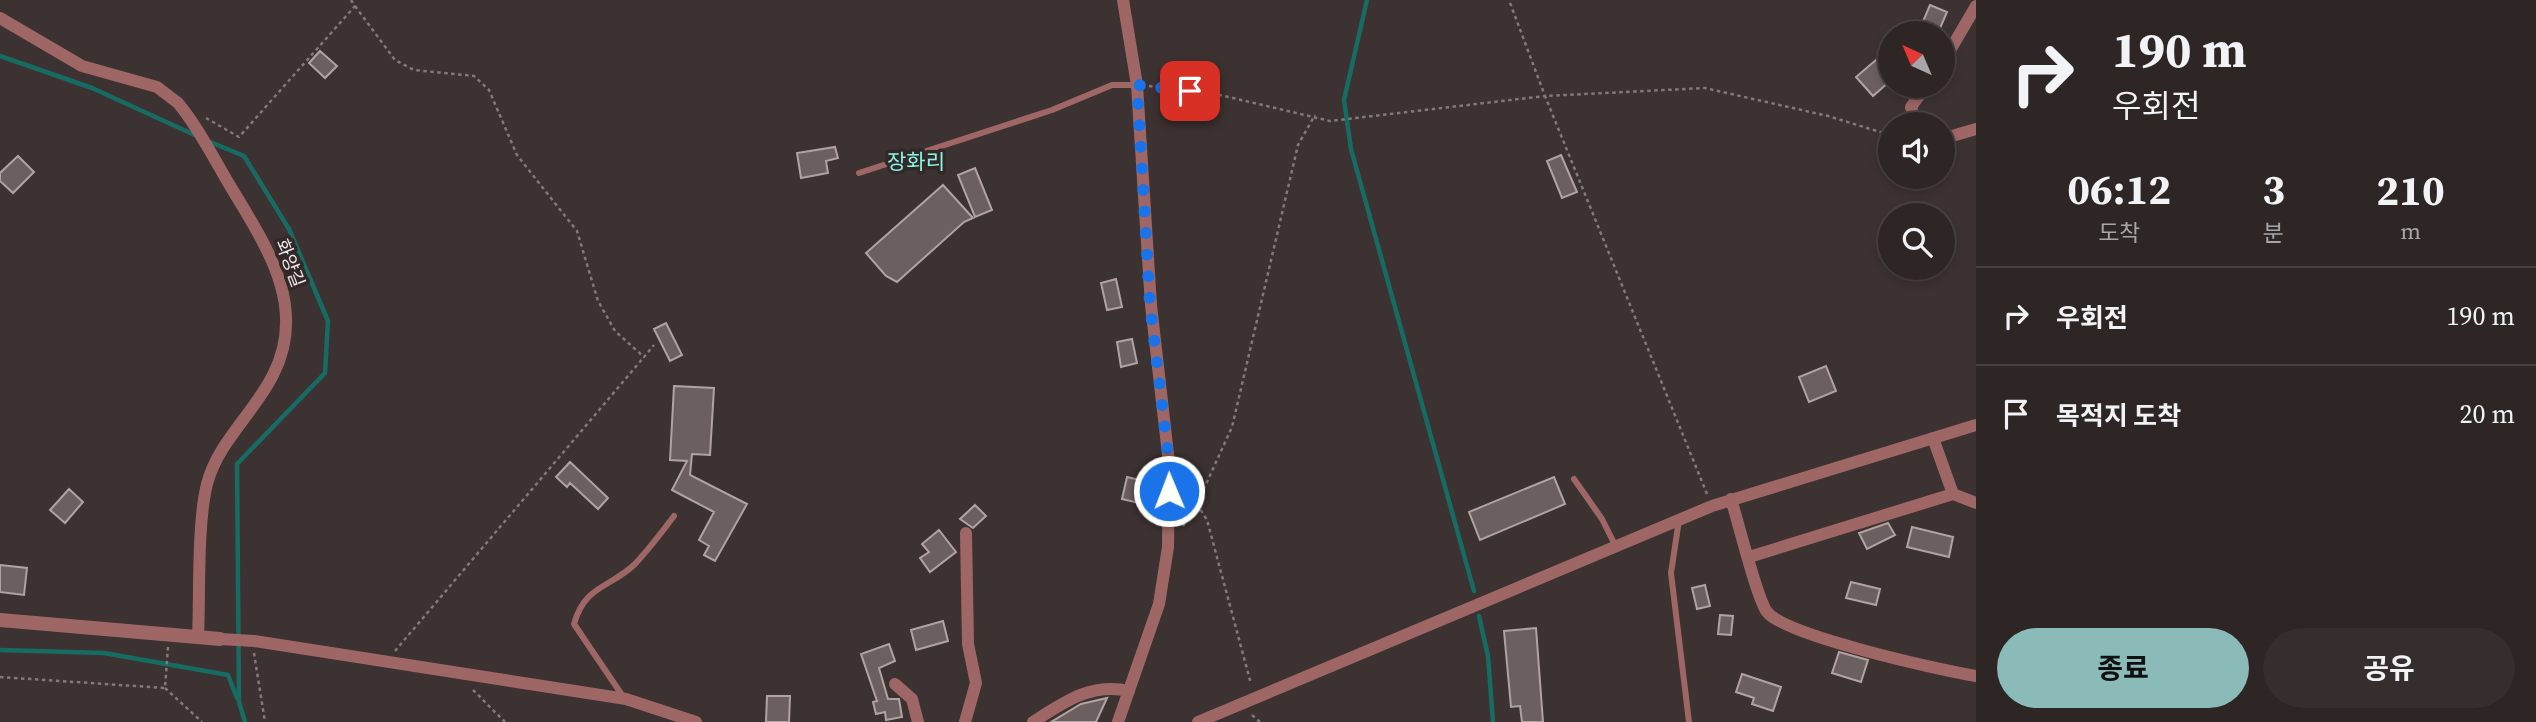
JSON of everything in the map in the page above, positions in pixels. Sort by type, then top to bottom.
[{"type":"street","points":[[1118,722],[1159,604],[1168,547],[1169,463],[1150,305],[1137,85],[1123,0]]},
{"type":"street","points":[[1955,42],[1976,6]]},
{"type":"street","name":"화양길","points":[[0,18],[82,66],[157,87],[196,117],[210,152],[272,260],[285,297],[288,324],[274,373],[218,458],[207,486],[198,638]]},
{"type":"street","points":[[1955,135],[1976,129]]},
{"type":"street","points":[[1198,722],[1712,506],[1976,425]]},
{"type":"street","points":[[1933,438],[1953,494]]},
{"type":"street","points":[[1749,556],[1953,494],[1976,503]]},
{"type":"street","points":[[1731,499],[1763,606],[1778,622],[1861,649],[1976,676]]},
{"type":"street","points":[[965,722],[976,683],[968,645],[966,533]]},
{"type":"street","points":[[0,620],[254,642],[626,699],[696,722]]},
{"type":"street","points":[[895,684],[912,699],[918,722]]},
{"type":"street","points":[[1033,722],[1076,695],[1118,688],[1129,691]]},
{"type":"lane","points":[[859,173],[1052,110],[1112,85],[1137,85]]},
{"type":"lane","points":[[1574,479],[1602,519],[1615,545]]},
{"type":"lane","points":[[626,699],[574,624],[579,605],[598,588],[633,566],[674,516]]},
{"type":"lane","points":[[1679,520],[1671,573],[1689,722]]},
{"type":"path","points":[[351,0],[395,60],[414,71],[474,76],[489,90],[517,155],[560,206],[577,231],[604,311],[615,331],[644,357]]},
{"type":"path","points":[[1509,0],[1545,96],[1712,506]]},
{"type":"path","points":[[196,117],[239,137],[355,6]]},
{"type":"path","points":[[1137,85],[1216,94],[1337,120],[1545,96],[1705,88],[1816,113],[1878,131]]},
{"type":"path","points":[[1182,526],[1197,504],[1231,427],[1298,145],[1315,115]]},
{"type":"path","points":[[385,662],[654,345]]},
{"type":"path","points":[[1197,504],[1208,520],[1254,698]]},
{"type":"path","points":[[254,642],[254,667],[265,722]]},
{"type":"path","points":[[165,688],[168,658]]},
{"type":"path","points":[[456,673],[505,722]]},
{"type":"path","points":[[0,677],[165,688],[202,722]]},
{"type":"building","points":[[1930,5],[1947,12],[1943,21],[1923,21]]},
{"type":"building","points":[[320,51],[337,66],[325,78],[309,63]]},
{"type":"building","points":[[1878,58],[1878,92],[1873,96],[1856,77]]},
{"type":"building","points":[[835,147],[838,158],[826,161],[828,173],[801,178],[797,153]]},
{"type":"building","points":[[1561,155],[1577,192],[1562,198],[1547,161]]},
{"type":"building","points":[[18,156],[34,172],[13,193],[0,181],[0,173]]},
{"type":"building","points":[[975,168],[992,210],[975,217],[958,175]]},
{"type":"building","points":[[943,185],[973,218],[964,222],[897,282],[886,276],[866,253]]},
{"type":"building","points":[[1116,279],[1122,307],[1107,310],[1101,283]]},
{"type":"building","points":[[666,323],[682,355],[670,361],[654,329]]},
{"type":"building","points":[[1132,339],[1137,363],[1121,367],[1117,342]]},
{"type":"building","points":[[1826,366],[1836,391],[1809,402],[1799,377]]},
{"type":"building","points":[[674,386],[714,388],[710,455],[692,454],[690,475],[747,504],[715,561],[704,555],[709,546],[699,540],[714,512],[672,490],[687,461],[670,460]]},
{"type":"building","points":[[570,462],[608,498],[598,509],[570,483],[567,487],[556,477]]},
{"type":"building","points":[[1127,477],[1144,481],[1139,503],[1122,499]]},
{"type":"building","points":[[1554,477],[1565,504],[1480,540],[1469,512]]},
{"type":"building","points":[[69,489],[83,502],[65,523],[50,510]]},
{"type":"building","points":[[975,505],[986,516],[973,528],[960,519]]},
{"type":"building","points":[[1888,523],[1895,535],[1867,549],[1859,533]]},
{"type":"building","points":[[1912,527],[1953,537],[1949,557],[1907,547]]},
{"type":"building","points":[[939,530],[956,552],[930,572],[920,558],[929,552],[922,544]]},
{"type":"building","points":[[0,565],[27,568],[24,595],[0,592]]},
{"type":"building","points":[[1851,582],[1880,589],[1876,605],[1846,598]]},
{"type":"building","points":[[1705,585],[1710,606],[1697,609],[1692,588]]},
{"type":"building","points":[[1720,615],[1733,616],[1731,635],[1718,634]]},
{"type":"building","points":[[943,621],[948,641],[916,650],[911,630]]},
{"type":"building","points":[[1536,628],[1543,722],[1522,722],[1520,706],[1511,707],[1504,631]]},
{"type":"building","points":[[889,644],[895,661],[879,668],[888,699],[899,699],[902,717],[886,720],[885,712],[876,714],[873,702],[877,701],[861,654]]},
{"type":"building","points":[[1839,652],[1868,660],[1861,682],[1832,673]]},
{"type":"building","points":[[1742,674],[1781,687],[1773,711],[1752,704],[1754,698],[1736,692]]},
{"type":"building","points":[[767,696],[790,696],[789,722],[766,722]]},
{"type":"building","points":[[1107,698],[1096,722],[1051,722],[1081,704]]},
{"type":"waterway","points":[[1367,0],[1344,100],[1351,149],[1474,591]]},
{"type":"waterway","points":[[0,56],[92,88],[197,136]]},
{"type":"waterway","points":[[208,141],[244,156],[289,229],[328,321],[325,373],[237,464],[239,702],[245,722]]},
{"type":"waterway","points":[[1479,616],[1488,656],[1493,722]]},
{"type":"waterway","points":[[0,650],[104,653],[228,675],[237,698]]},
{"type":"district","name":"장화리","points":[[916,162]]},
{"type":"route","points":[[1169,491],[1169,463],[1150,305],[1137,85],[1190,91]]}]
